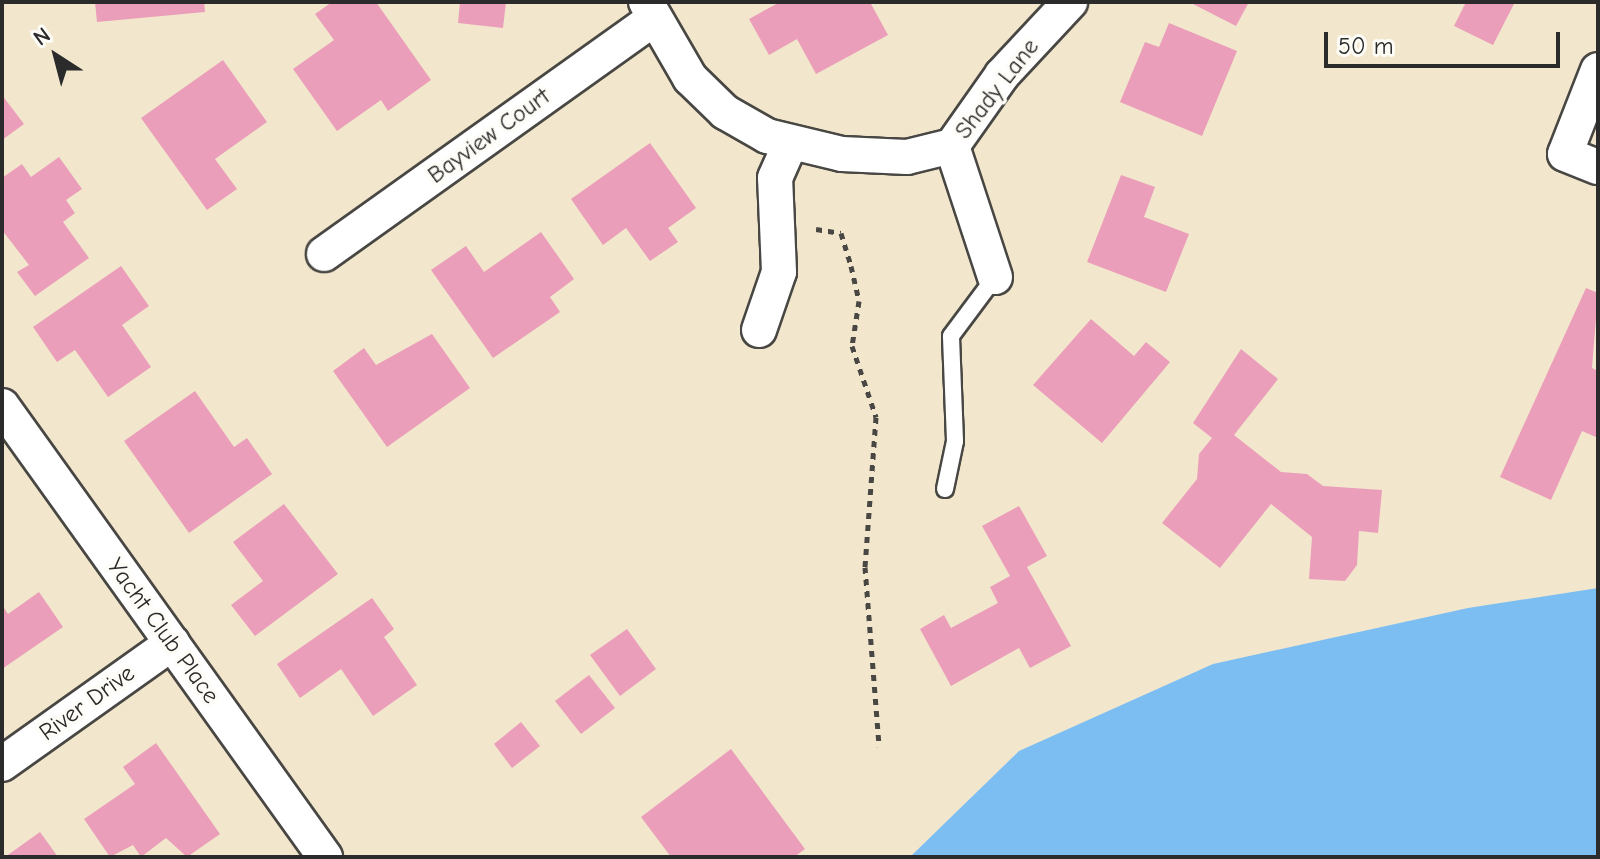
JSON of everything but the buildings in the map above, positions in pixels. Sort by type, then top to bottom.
[{"type":"street","name":"Shady Lane","points":[[995,277],[952,146],[1002,75],[1070,2]]},
{"type":"street","points":[[650,10],[707,96],[746,125],[790,144],[907,157],[952,146]]},
{"type":"street","name":"Bayview Court","points":[[324,254],[650,10]]},
{"type":"street","points":[[1598,70],[1565,154],[1598,167]]},
{"type":"street","points":[[759,330],[779,272],[775,178],[790,144]]},
{"type":"street","name":"Yacht Club Place","points":[[2,406],[325,857]]},
{"type":"street","name":"River Drive","points":[[2,764],[172,643]]},
{"type":"lane","points":[[945,489],[955,441],[951,336],[995,277]]},
{"type":"path","points":[[816,229],[841,233],[859,301],[852,346],[876,417],[865,567],[879,746]]},
{"type":"water","points":[[1598,588],[1598,857],[910,857],[1019,751],[1213,664],[1468,608]]}]
